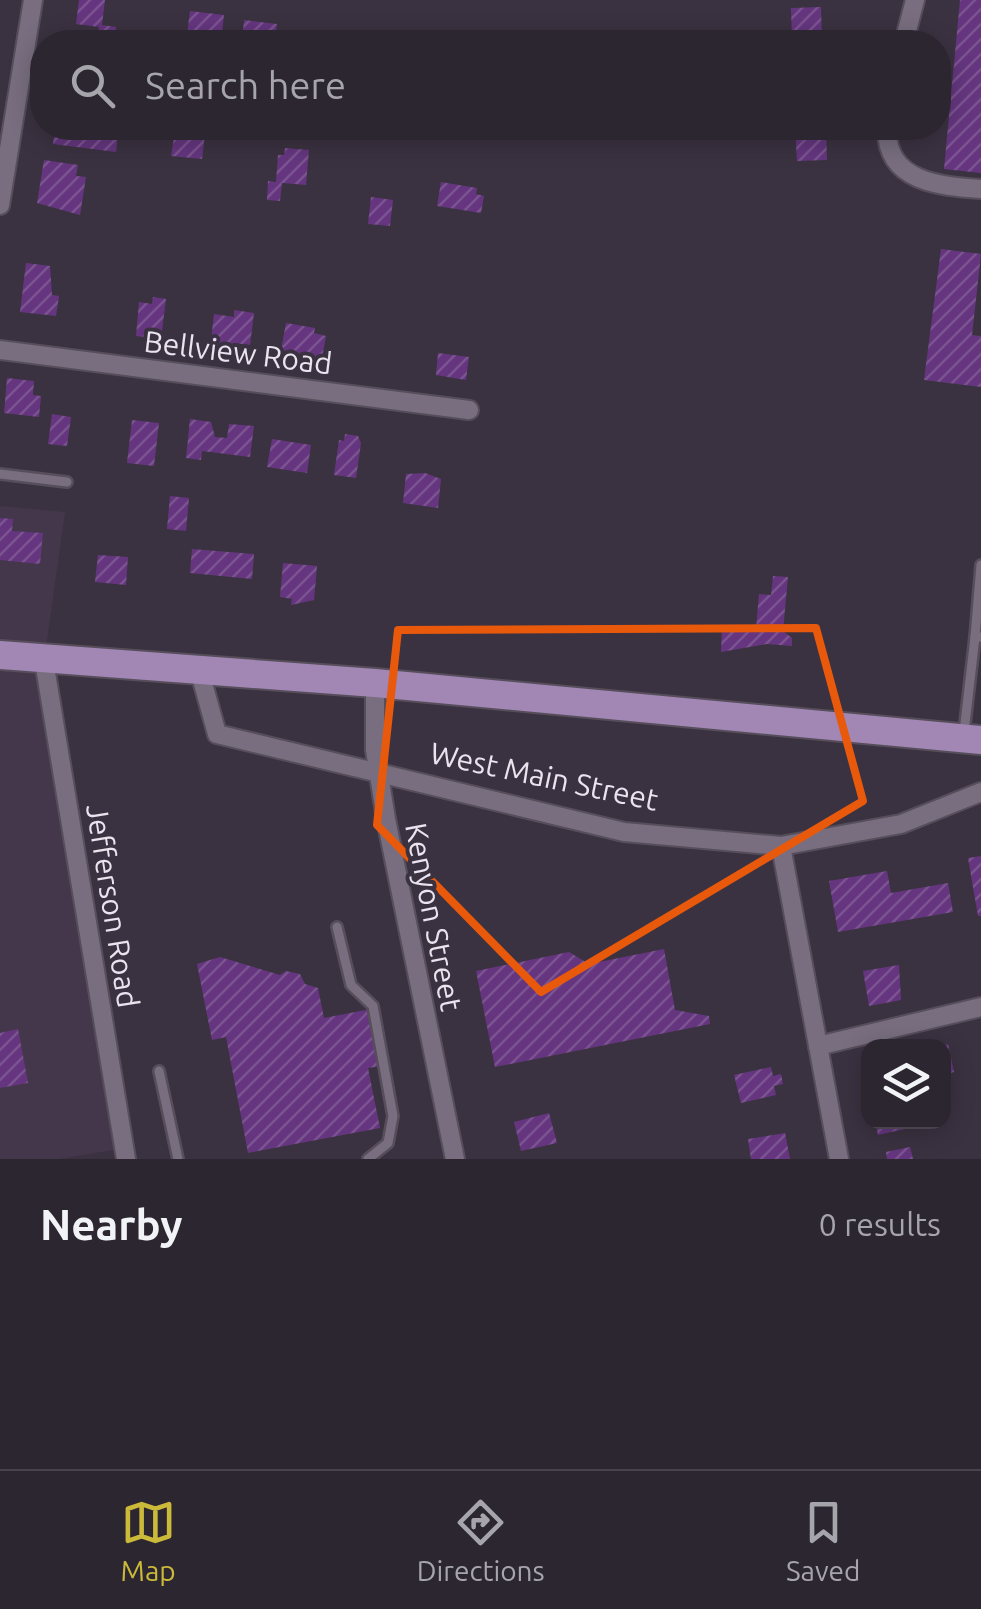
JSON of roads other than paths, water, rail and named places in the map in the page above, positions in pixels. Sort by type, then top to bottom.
[{"type":"main road","points":[[0,656],[374,684],[972,740]]},
{"type":"street","points":[[0,204],[33,0]]},
{"type":"street","points":[[907,30],[916,0]]},
{"type":"street","points":[[23,55],[30,56]]},
{"type":"street","points":[[890,140],[895,162],[918,180],[981,189]]},
{"type":"street","name":"Bellview Road","points":[[0,350],[469,410]]},
{"type":"street","name":"Jefferson Road","points":[[44,661],[126,1159]]},
{"type":"street","name":"West Main Street","points":[[200,669],[217,734],[624,832],[781,846],[901,824],[981,792]]},
{"type":"street","name":"Kenyon Street","points":[[374,684],[380,774],[455,1159]]},
{"type":"street","points":[[781,846],[840,1159]]},
{"type":"street","points":[[818,1046],[981,1007]]},
{"type":"lane","points":[[0,474],[67,482]]},
{"type":"lane","points":[[972,740],[981,566]]},
{"type":"lane","points":[[337,926],[351,985],[373,1006],[393,1116],[388,1143],[368,1159]]},
{"type":"lane","points":[[159,1071],[178,1159]]}]
